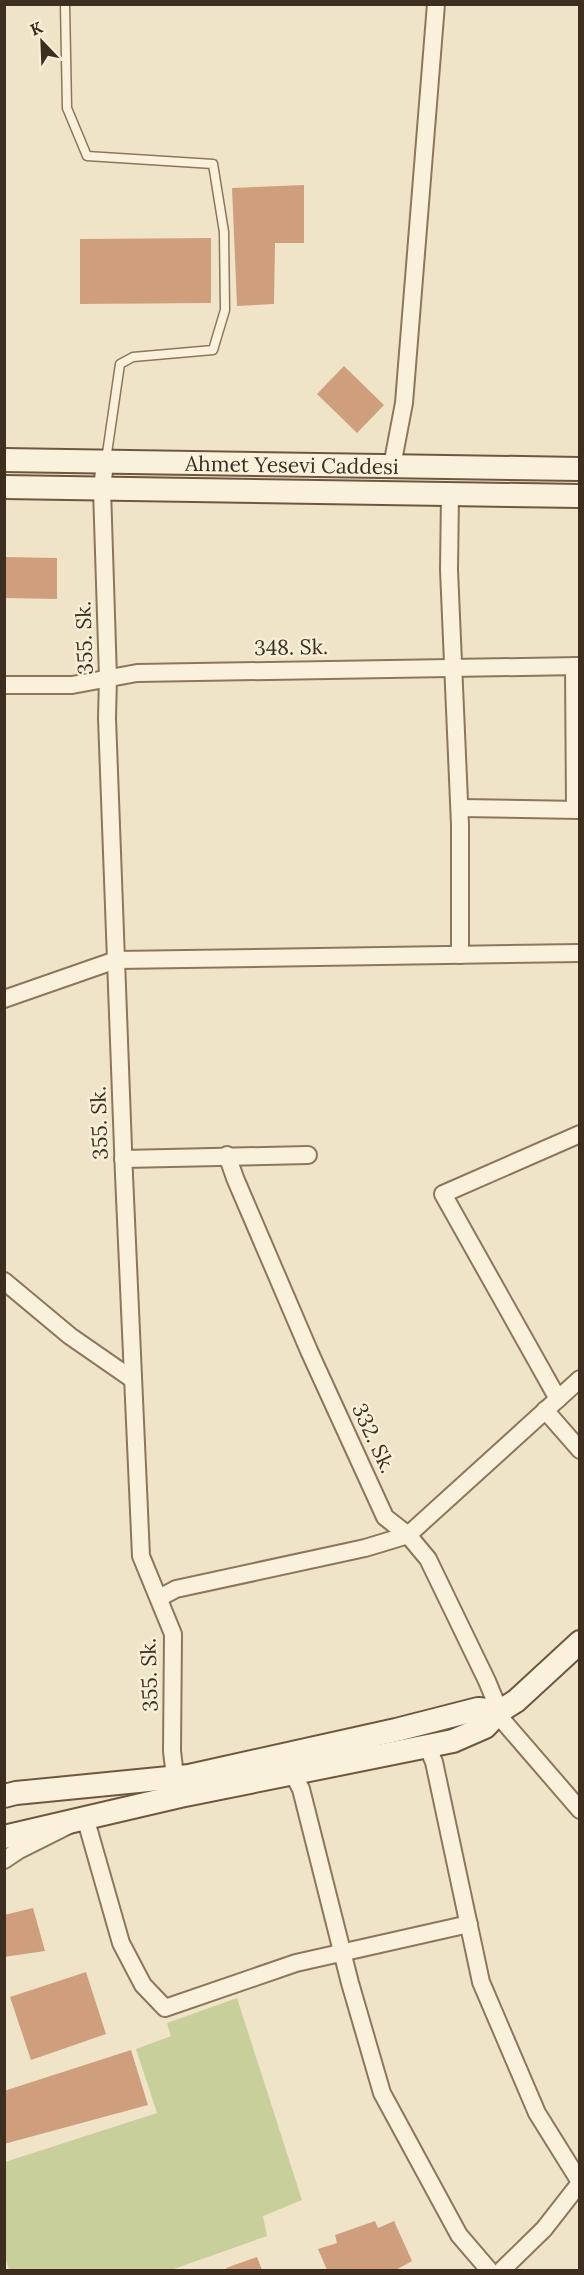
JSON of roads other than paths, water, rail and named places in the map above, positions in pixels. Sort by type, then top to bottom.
[{"type":"street","points":[[392,466],[404,402],[436,4]]},
{"type":"street","name":"Ahmet Yesevi Caddesi","points":[[4,460],[579,469]]},
{"type":"street","name":"355. Sk.","points":[[105,462],[102,489],[108,678],[106,718],[141,1556],[173,1634],[172,1750],[175,1777]]},
{"type":"street","name":"Ahmet Yesevi Caddesi","points":[[4,487],[579,496]]},
{"type":"street","points":[[450,494],[453,667],[460,808],[460,955]]},
{"type":"street","points":[[460,808],[577,810],[577,666]]},
{"type":"street","name":"348. Sk.","points":[[4,685],[72,685],[136,673],[577,666]]},
{"type":"street","points":[[4,999],[116,960],[579,954]]},
{"type":"street","points":[[558,1399],[443,1194],[579,1134]]},
{"type":"street","name":"332. Sk.","points":[[227,1155],[306,1342],[385,1517],[408,1535],[428,1559],[502,1717],[579,1810]]},
{"type":"street","points":[[123,1159],[308,1155]]},
{"type":"street","points":[[4,1281],[70,1336],[132,1379]]},
{"type":"street","points":[[159,1598],[176,1589],[365,1548],[408,1535],[579,1379]]},
{"type":"street","points":[[545,1410],[579,1450]]},
{"type":"street","points":[[4,1837],[84,1817],[453,1741],[502,1717],[579,1642]]},
{"type":"street","points":[[4,1796],[189,1776],[373,1735],[478,1708],[502,1717]]},
{"type":"street","points":[[427,1746],[434,1762],[481,1982],[537,2113],[579,2182],[544,2229],[502,2271]]},
{"type":"street","points":[[293,1774],[301,1789],[342,1953],[382,2093],[459,2235],[489,2271]]},
{"type":"street","points":[[84,1817],[121,1942],[143,1985],[165,2008],[296,1963],[469,1924]]},
{"type":"street","points":[[4,1860],[84,1817]]},
{"type":"lane","points":[[65,4],[67,108],[87,156],[213,165],[224,232],[225,310],[213,350],[133,357],[120,364],[105,462]]}]
